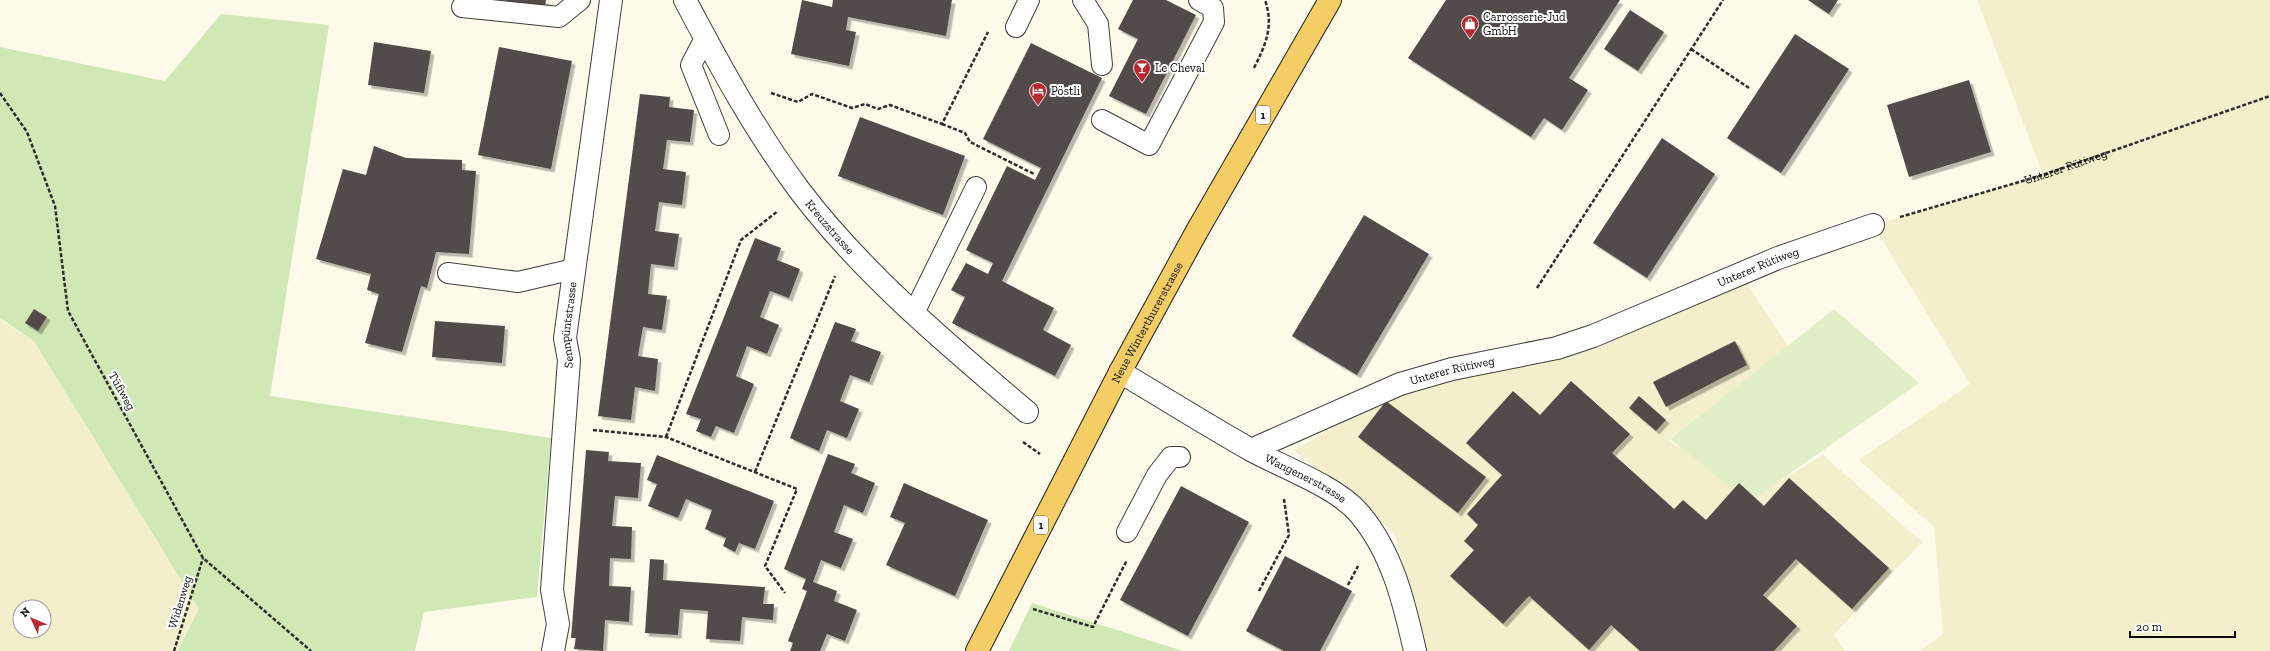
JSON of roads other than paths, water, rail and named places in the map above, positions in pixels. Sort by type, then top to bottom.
[{"type":"main road","name":"Neue Winterthurerstrasse","points":[[977,651],[1120,372],[1197,231],[1330,0]]},
{"type":"street","name":"Sennpüntstrasse","points":[[553,651],[558,624],[552,590],[569,360],[564,338],[611,0]]},
{"type":"street","name":"Kreuzstrasse","points":[[685,0],[757,130],[801,192],[865,265],[914,313],[1027,412]]},
{"type":"street","name":"Unterer Rütiweg","points":[[1251,450],[1400,384],[1460,367],[1557,348],[1593,336],[1778,258],[1873,225]]},
{"type":"street","name":"Wangenerstrasse","points":[[1120,372],[1251,450],[1340,496],[1358,511],[1383,550],[1394,573],[1406,608],[1415,651]]},
{"type":"lane","points":[[462,7],[559,17],[580,0]]},
{"type":"lane","points":[[1016,27],[1029,0]]},
{"type":"lane","points":[[1082,0],[1098,24],[1102,65]]},
{"type":"lane","points":[[1102,120],[1149,145],[1214,22],[1213,8],[1199,0]]},
{"type":"lane","points":[[705,38],[691,65],[719,136]]},
{"type":"lane","points":[[914,313],[976,187]]},
{"type":"lane","points":[[448,273],[518,282],[574,269]]},
{"type":"lane","points":[[1127,532],[1157,475],[1171,457],[1180,457]]},
{"type":"place","name":"Carrosserie-Jud GmbH","points":[[1470,39]]},
{"type":"place","name":"Le Cheval","points":[[1142,83]]},
{"type":"place","name":"Pöstli","points":[[1038,106]]}]
